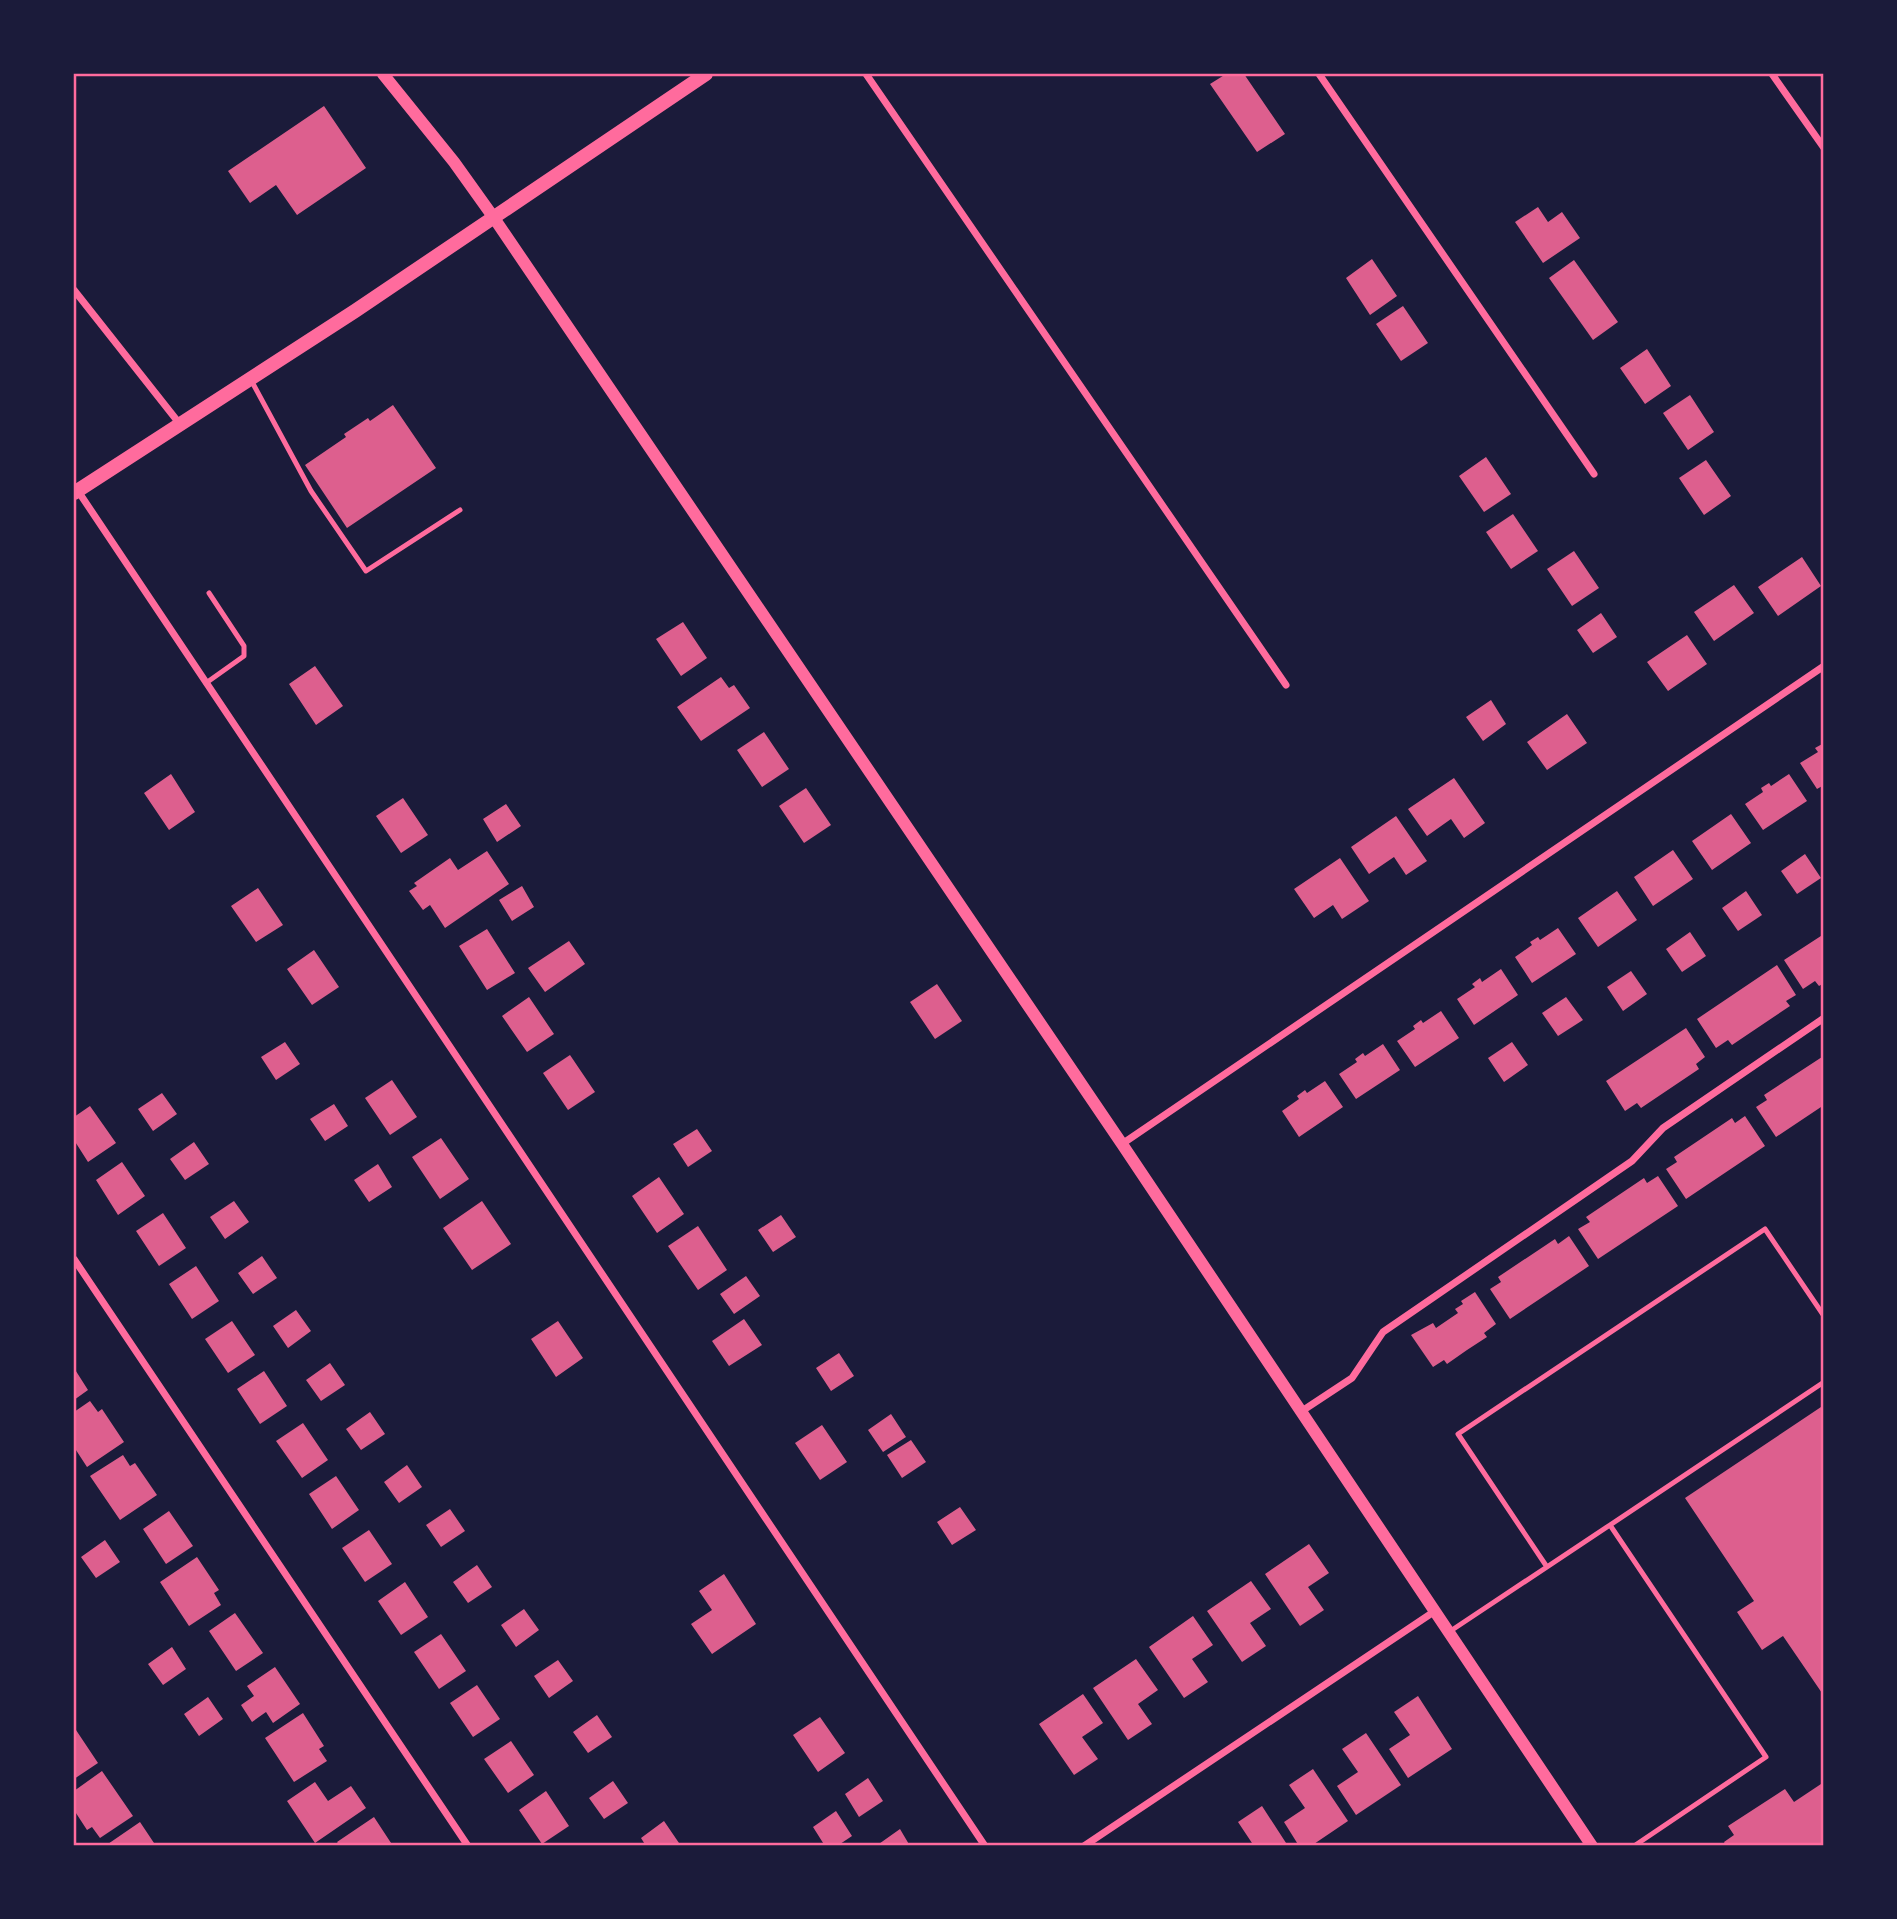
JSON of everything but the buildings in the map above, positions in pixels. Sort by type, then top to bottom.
[{"type":"main road","points":[[76,492],[251,380],[706,74]]},
{"type":"street","points":[[383,74],[454,162],[494,218],[1122,1144],[1592,1846]]},
{"type":"street","points":[[866,74],[1286,685]]},
{"type":"street","points":[[1320,74],[1594,474]]},
{"type":"street","points":[[1772,74],[1824,148]]},
{"type":"street","points":[[74,290],[179,424]]},
{"type":"street","points":[[76,492],[985,1846]]},
{"type":"street","points":[[1122,1144],[1824,666]]},
{"type":"street","points":[[1302,1411],[1352,1378],[1383,1332],[1632,1161],[1663,1128],[1824,1018]]},
{"type":"street","points":[[74,1259],[468,1846]]},
{"type":"street","points":[[1084,1846],[1435,1611]]},
{"type":"lane","points":[[251,380],[311,491],[366,571],[460,510]]},
{"type":"lane","points":[[206,683],[244,656],[244,646],[209,593]]},
{"type":"lane","points":[[1547,1567],[1458,1434],[1765,1229],[1824,1316]]},
{"type":"lane","points":[[1449,1632],[1824,1382]]},
{"type":"lane","points":[[1611,1525],[1766,1757],[1634,1846]]}]
